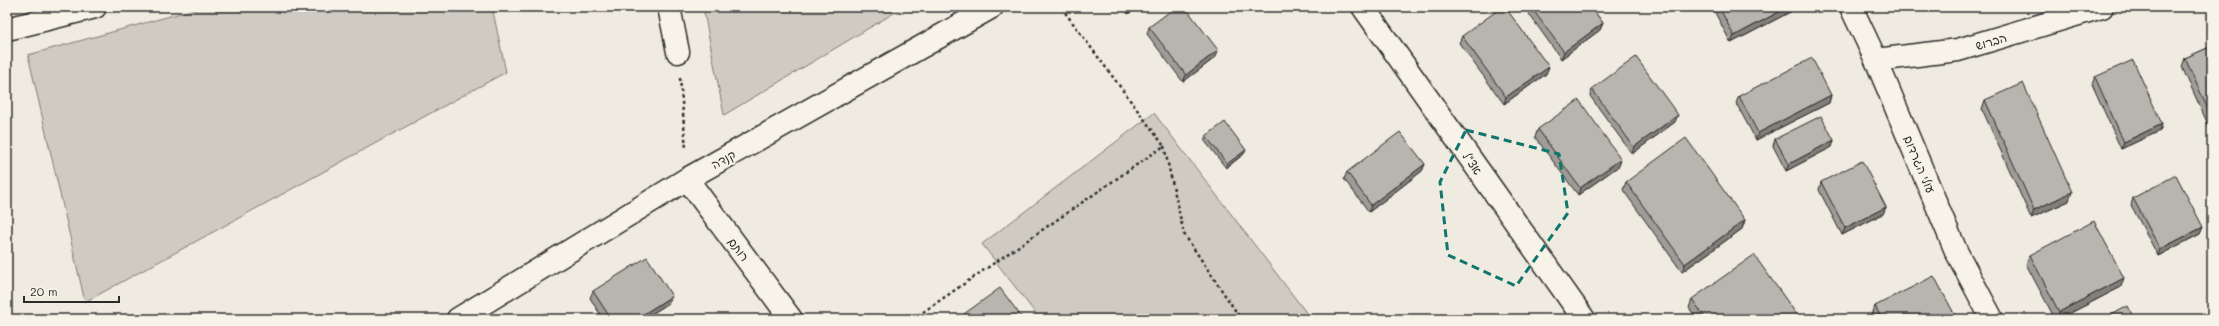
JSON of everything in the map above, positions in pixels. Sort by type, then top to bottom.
[{"type":"street","points":[[7,29],[95,7]]},
{"type":"street","points":[[669,7],[678,52]]},
{"type":"street","name":"קנדה","points":[[458,319],[687,179],[992,7]]},
{"type":"street","name":"אצ\"ל","points":[[1363,7],[1584,319]]},
{"type":"street","name":"עולי הגרדום","points":[[1851,7],[1876,60],[1956,251],[1992,319]]},
{"type":"street","name":"הברוש","points":[[1876,60],[1958,50],[2102,7]]},
{"type":"street","name":"רותם","points":[[687,179],[792,319]]},
{"type":"path","points":[[1061,7],[1164,146],[1184,234],[1241,319]]},
{"type":"path","points":[[678,52],[684,117],[687,179]]},
{"type":"path","points":[[913,319],[1164,146]]},
{"type":"highlighted area","points":[[1466,130],[1559,154],[1568,213],[1516,286],[1448,255],[1440,182]]},
{"type":"shaded area","points":[[203,7],[492,7],[506,72],[85,302],[28,55]]},
{"type":"shaded area","points":[[703,7],[904,7],[724,115]]},
{"type":"shaded area","points":[[1154,113],[1311,319],[1040,319],[982,244]]},
{"type":"building","points":[[1176,7],[1185,7],[1218,50],[1186,75],[1149,27]]},
{"type":"building","points":[[1502,7],[1505,7],[1549,67],[1506,97],[1462,36]]},
{"type":"building","points":[[1531,7],[1591,7],[1603,23],[1564,52]]},
{"type":"building","points":[[1719,7],[1788,7],[1734,36]]},
{"type":"building","points":[[2212,46],[2212,118],[2185,58]]},
{"type":"building","points":[[1636,57],[1678,115],[1634,147],[1592,89]]},
{"type":"building","points":[[1812,58],[1831,95],[1758,133],[1739,96]]},
{"type":"building","points":[[2133,60],[2162,124],[2124,142],[2095,77]]},
{"type":"building","points":[[2023,83],[2072,192],[2034,210],[1985,100]]},
{"type":"building","points":[[1579,100],[1621,159],[1580,188],[1538,129]]},
{"type":"building","points":[[1821,116],[1834,140],[1789,164],[1775,139]]},
{"type":"building","points":[[1225,122],[1246,150],[1227,164],[1206,136]]},
{"type":"building","points":[[1400,132],[1425,164],[1371,205],[1347,172]]},
{"type":"building","points":[[1686,138],[1745,220],[1685,264],[1626,182]]},
{"type":"building","points":[[1862,161],[1886,207],[1845,228],[1821,182]]},
{"type":"building","points":[[2176,175],[2203,227],[2160,249],[2133,198]]},
{"type":"building","points":[[2094,221],[2124,278],[2059,312],[2030,255]]},
{"type":"building","points":[[1754,255],[1800,319],[1706,319],[1692,299]]},
{"type":"building","points":[[647,257],[672,296],[636,319],[611,319],[593,291]]},
{"type":"building","points":[[1934,276],[1957,319],[1882,319],[1875,306]]},
{"type":"building","points":[[1000,288],[1023,319],[967,319],[964,314]]},
{"type":"building","points":[[2128,306],[2134,319],[2104,319]]},
{"type":"building","points":[[545,313],[549,319],[535,319]]}]
